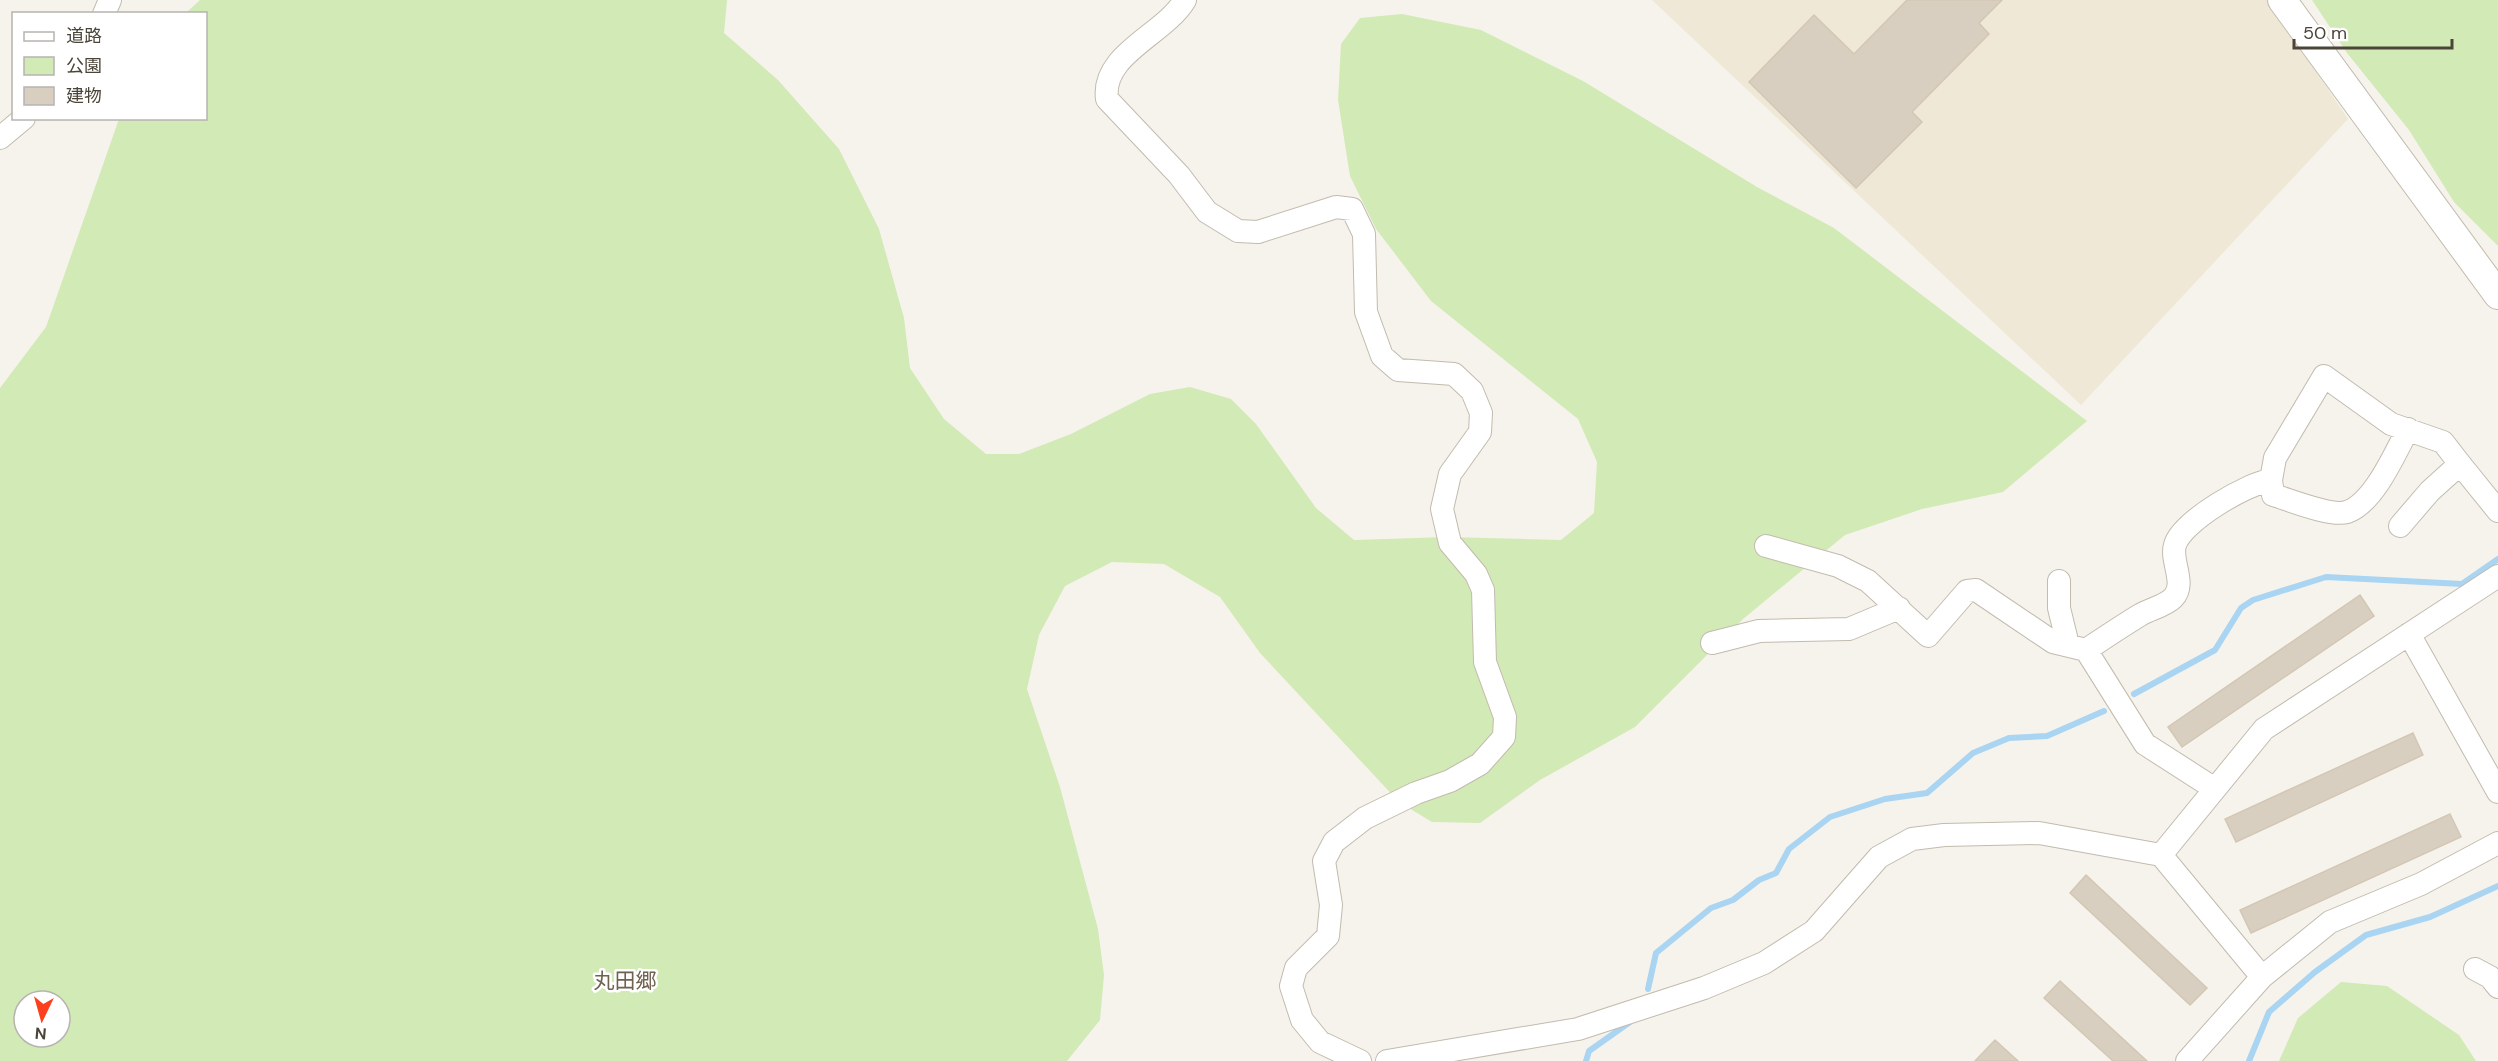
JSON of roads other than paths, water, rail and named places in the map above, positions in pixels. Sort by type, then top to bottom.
[{"type":"street","points":[[1185,0],[1177,14],[1119,60],[1105,87],[1107,99],[1179,175],[1207,212],[1238,231],[1258,232],[1336,207],[1352,209],[1364,234],[1366,312],[1382,356],[1398,370],[1454,374],[1472,391],[1481,414],[1480,432],[1450,474],[1442,509],[1450,543],[1476,574],[1483,590],[1485,662],[1505,717],[1504,737],[1480,764],[1450,781],[1416,793],[1365,818],[1334,842],[1324,861],[1331,905],[1329,936],[1296,968],[1291,986],[1302,1020],[1320,1042],[1360,1061]]},
{"type":"street","points":[[2282,0],[2498,296]]},
{"type":"street","points":[[0,138],[22,120]]},
{"type":"street","points":[[2408,429],[2373,489],[2359,505],[2346,512],[2329,511],[2273,495],[2271,480],[2275,458],[2324,376],[2391,424],[2408,429],[2444,442],[2498,511]]},
{"type":"street","points":[[2400,526],[2430,490],[2460,464]]},
{"type":"street","points":[[1766,546],[1838,566],[1868,581],[1928,636],[1967,591],[1976,590],[2053,642],[2077,648],[2173,598],[2178,589],[2175,545],[2184,531],[2201,515],[2259,482],[2271,480]]},
{"type":"street","points":[[2161,855],[2264,729],[2498,576]]},
{"type":"street","points":[[2059,581],[2059,608],[2077,648],[2145,744],[2215,789]]},
{"type":"street","points":[[1712,643],[1759,631],[1849,629],[1899,608]]},
{"type":"street","points":[[2409,634],[2498,792]]},
{"type":"street","points":[[1387,1061],[1578,1029],[1724,980],[1764,963],[1814,931],[1879,857],[1912,839],[1944,835],[2039,833],[2161,855],[2262,977]]},
{"type":"street","points":[[2187,1061],[2262,977],[2330,922],[2421,884],[2498,843]]},
{"type":"street","points":[[2475,969],[2490,977],[2498,987]]},
{"type":"waterway","points":[[2134,694],[2215,650],[2241,608],[2253,600],[2326,577],[2462,584],[2498,559]]},
{"type":"waterway","points":[[1648,989],[1656,953],[1711,908],[1733,900],[1759,880],[1776,873],[1789,849],[1830,817],[1885,799],[1927,793],[1973,753],[2009,738],[2047,736],[2104,711]]},
{"type":"waterway","points":[[2249,1061],[2269,1012],[2315,972],[2366,935],[2430,917],[2498,886]]},
{"type":"waterway","points":[[1586,1061],[1589,1051],[1630,1022]]},
{"type":"district","name":"丸田郷","points":[[625,981]]}]
